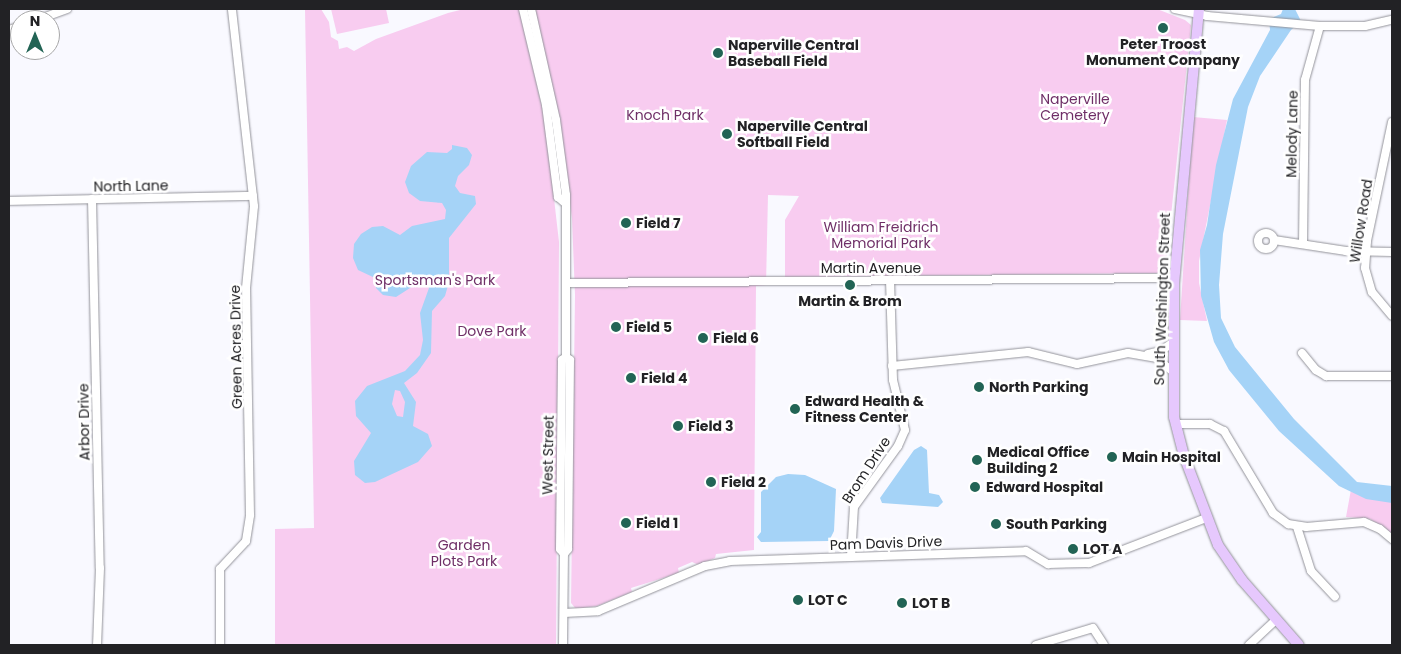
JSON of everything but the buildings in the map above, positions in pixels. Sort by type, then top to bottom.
[{"type":"main road","name":"South Washington Street","points":[[1199,12],[1175,278],[1172,371],[1176,424],[1206,518],[1227,561],[1275,620],[1299,645]]},
{"type":"street","name":"Green Acres Drive","points":[[220,645],[220,569],[246,541],[250,525],[246,288],[253,242],[253,196],[232,9]]},
{"type":"street","name":"West Street","points":[[523,9],[546,105],[558,197],[564,202]]},
{"type":"street","name":"West Street","points":[[530,9],[557,127],[566,195],[564,202],[567,284],[566,357],[570,360],[568,541],[564,554],[563,645]]},
{"type":"street","points":[[1175,9],[1263,22],[1308,26],[1365,26],[1392,20]]},
{"type":"street","name":"Melody Lane","points":[[1303,244],[1305,80],[1320,26]]},
{"type":"street","name":"Willow Road","points":[[1392,122],[1366,252],[1366,276],[1372,292],[1392,316]]},
{"type":"street","name":"North Lane","points":[[9,201],[253,196]]},
{"type":"street","name":"Arbor Drive","points":[[92,199],[100,568],[97,645]]},
{"type":"street","points":[[1274,240],[1366,252],[1392,252]]},
{"type":"street","name":"Martin Avenue","points":[[567,284],[1175,278]]},
{"type":"street","name":"Brom Drive","points":[[851,557],[854,507],[898,446],[906,430],[892,366],[890,280]]},
{"type":"street","points":[[892,366],[1022,353],[1035,353],[1077,364],[1120,353],[1146,354],[1161,351],[1172,342]]},
{"type":"street","points":[[1302,353],[1318,372],[1326,376],[1392,376]]},
{"type":"street","points":[[1146,354],[1162,362],[1172,371]]},
{"type":"street","points":[[1176,424],[1210,424],[1224,431],[1273,513],[1297,527],[1364,522],[1380,529],[1392,539]]},
{"type":"street","name":"Pam Davis Drive","points":[[564,613],[598,611],[705,566],[730,561],[1026,552],[1048,564],[1089,563],[1206,518]]},
{"type":"street","points":[[1297,527],[1311,570],[1335,597]]},
{"type":"street","points":[[1249,645],[1275,620]]},
{"type":"street","points":[[1036,645],[1093,628],[1104,645]]},
{"type":"green space","points":[[305,9],[321,9],[329,22],[331,37],[338,41],[339,49],[347,47],[354,51],[376,39],[448,13],[464,9],[519,9],[545,120],[559,242],[556,645],[275,645],[275,529],[314,528]]},
{"type":"green space","points":[[331,9],[386,9],[389,23],[337,34]]},
{"type":"green space","points":[[534,9],[1157,9],[1185,20],[1191,25],[1165,273],[785,277],[785,220],[799,196],[768,195],[766,285],[756,286],[754,550],[716,554],[715,558],[699,565],[692,562],[678,568],[679,573],[631,588],[632,592],[597,606],[576,609],[571,603],[575,295],[572,219],[561,128]]},
{"type":"green space","points":[[1193,117],[1227,120],[1199,261],[1199,283],[1207,321],[1180,320]]},
{"type":"green space","points":[[1352,484],[1392,489],[1392,534],[1370,519],[1346,517]]},
{"type":"water","points":[[1283,9],[1295,9],[1301,21],[1291,30],[1260,76],[1248,107],[1223,234],[1219,285],[1221,318],[1235,347],[1294,419],[1357,482],[1392,486],[1392,503],[1366,499],[1339,486],[1279,431],[1229,370],[1214,342],[1201,296],[1200,250],[1207,225],[1216,165],[1233,99],[1270,30],[1269,19],[1281,14]]},
{"type":"water","points":[[452,145],[467,148],[472,155],[469,165],[458,176],[455,186],[460,193],[475,196],[476,204],[449,238],[449,282],[445,296],[432,311],[431,353],[417,373],[404,383],[416,402],[413,426],[428,434],[432,446],[418,462],[375,482],[365,483],[355,475],[354,461],[371,433],[356,416],[355,401],[367,386],[405,371],[420,355],[423,340],[420,313],[429,288],[424,279],[396,297],[383,295],[376,288],[375,278],[358,270],[353,258],[354,244],[361,234],[372,227],[383,226],[400,235],[412,226],[445,219],[446,210],[442,203],[420,201],[409,193],[405,182],[411,166],[427,152],[447,153],[452,149]],"holes":[[[395,390],[400,391],[405,402],[403,417],[397,416],[392,404]]]},
{"type":"water","points":[[921,446],[927,450],[929,493],[939,495],[943,502],[938,507],[882,503],[880,498],[914,450]]},
{"type":"water","points":[[788,474],[805,475],[836,489],[834,531],[829,541],[761,542],[757,537],[761,532],[761,492],[776,477]]},
{"type":"place","name":"Peter Troost Monument Company","points":[[1163,28]]},
{"type":"place","name":"Naperville Central Baseball Field","points":[[718,53]]},
{"type":"place","name":"Naperville Central Softball Field","points":[[727,134]]},
{"type":"place","name":"Field 7","points":[[626,223]]},
{"type":"place","name":"Martin & Brom","points":[[850,285]]},
{"type":"place","name":"Field 5","points":[[616,327]]},
{"type":"place","name":"Field 6","points":[[703,338]]},
{"type":"place","name":"Field 4","points":[[631,378]]},
{"type":"place","name":"North Parking","points":[[979,387]]},
{"type":"place","name":"Edward Health & Fitness Center","points":[[795,409]]},
{"type":"place","name":"Field 3","points":[[678,426]]},
{"type":"place","name":"Main Hospital","points":[[1112,457]]},
{"type":"place","name":"Medical Office Building 2","points":[[977,460]]},
{"type":"place","name":"Field 2","points":[[711,482]]},
{"type":"place","name":"Edward Hospital","points":[[975,487]]},
{"type":"place","name":"Field 1","points":[[626,523]]},
{"type":"place","name":"South Parking","points":[[996,524]]},
{"type":"place","name":"LOT A","points":[[1073,549]]},
{"type":"place","name":"LOT C","points":[[798,600]]},
{"type":"place","name":"LOT B","points":[[902,603]]},
{"type":"park label","name":"Naperville Cemetery","points":[[1075,108]]},
{"type":"park label","name":"Knoch Park","points":[[665,115]]},
{"type":"park label","name":"William Freidrich Memorial Park","points":[[881,236]]},
{"type":"park label","name":"Sportsman's Park","points":[[435,280]]},
{"type":"park label","name":"Dove Park","points":[[492,331]]},
{"type":"park label","name":"Garden Plots Park","points":[[464,554]]}]
